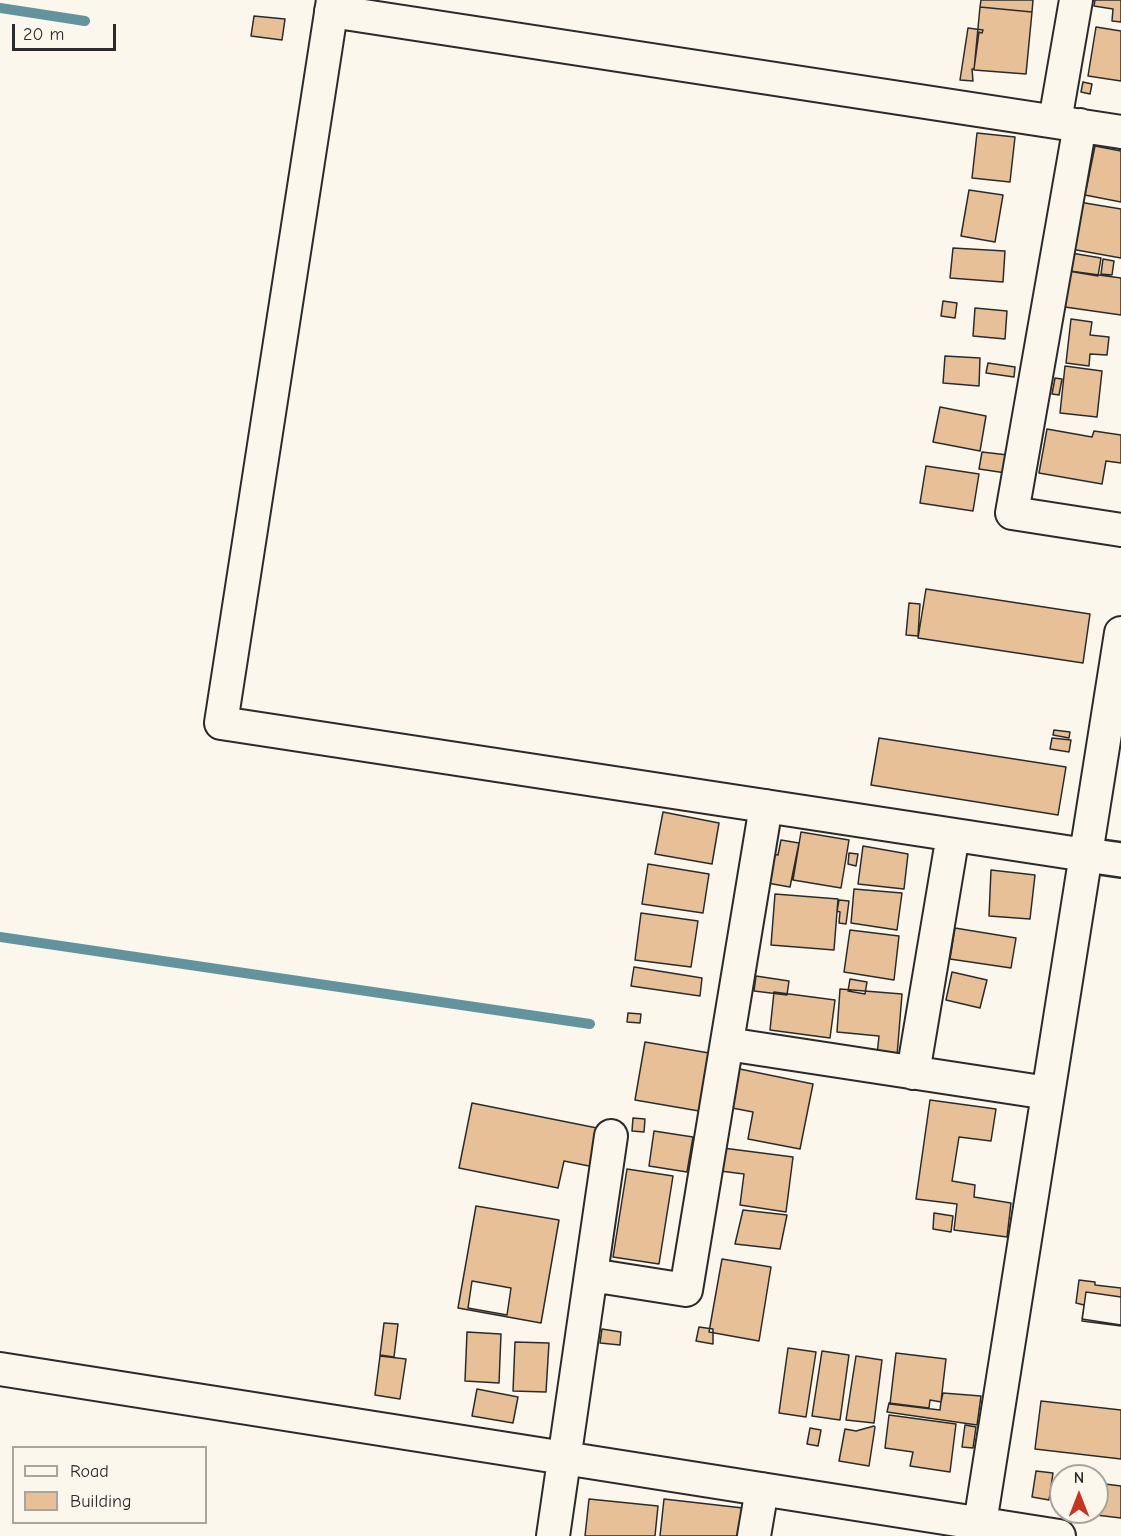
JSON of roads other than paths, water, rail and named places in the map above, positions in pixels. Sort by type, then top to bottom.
[{"type":"street","points":[[1076,0],[1068,123],[1012,513],[1121,531]]},
{"type":"street","points":[[1121,132],[332,5],[221,723],[1121,860]]},
{"type":"street","points":[[979,1530],[1121,633]]},
{"type":"street","points":[[591,1275],[686,1290],[766,806]]},
{"type":"street","points":[[913,1073],[953,835]]},
{"type":"street","points":[[727,1044],[1048,1094]]},
{"type":"street","points":[[553,1536],[611,1136]]},
{"type":"street","points":[[0,1370],[762,1489],[979,1530],[1059,1536]]},
{"type":"street","points":[[754,1536],[762,1489]]},
{"type":"waterway","points":[[0,8],[85,21]]},
{"type":"waterway","points":[[0,937],[590,1024]]}]
